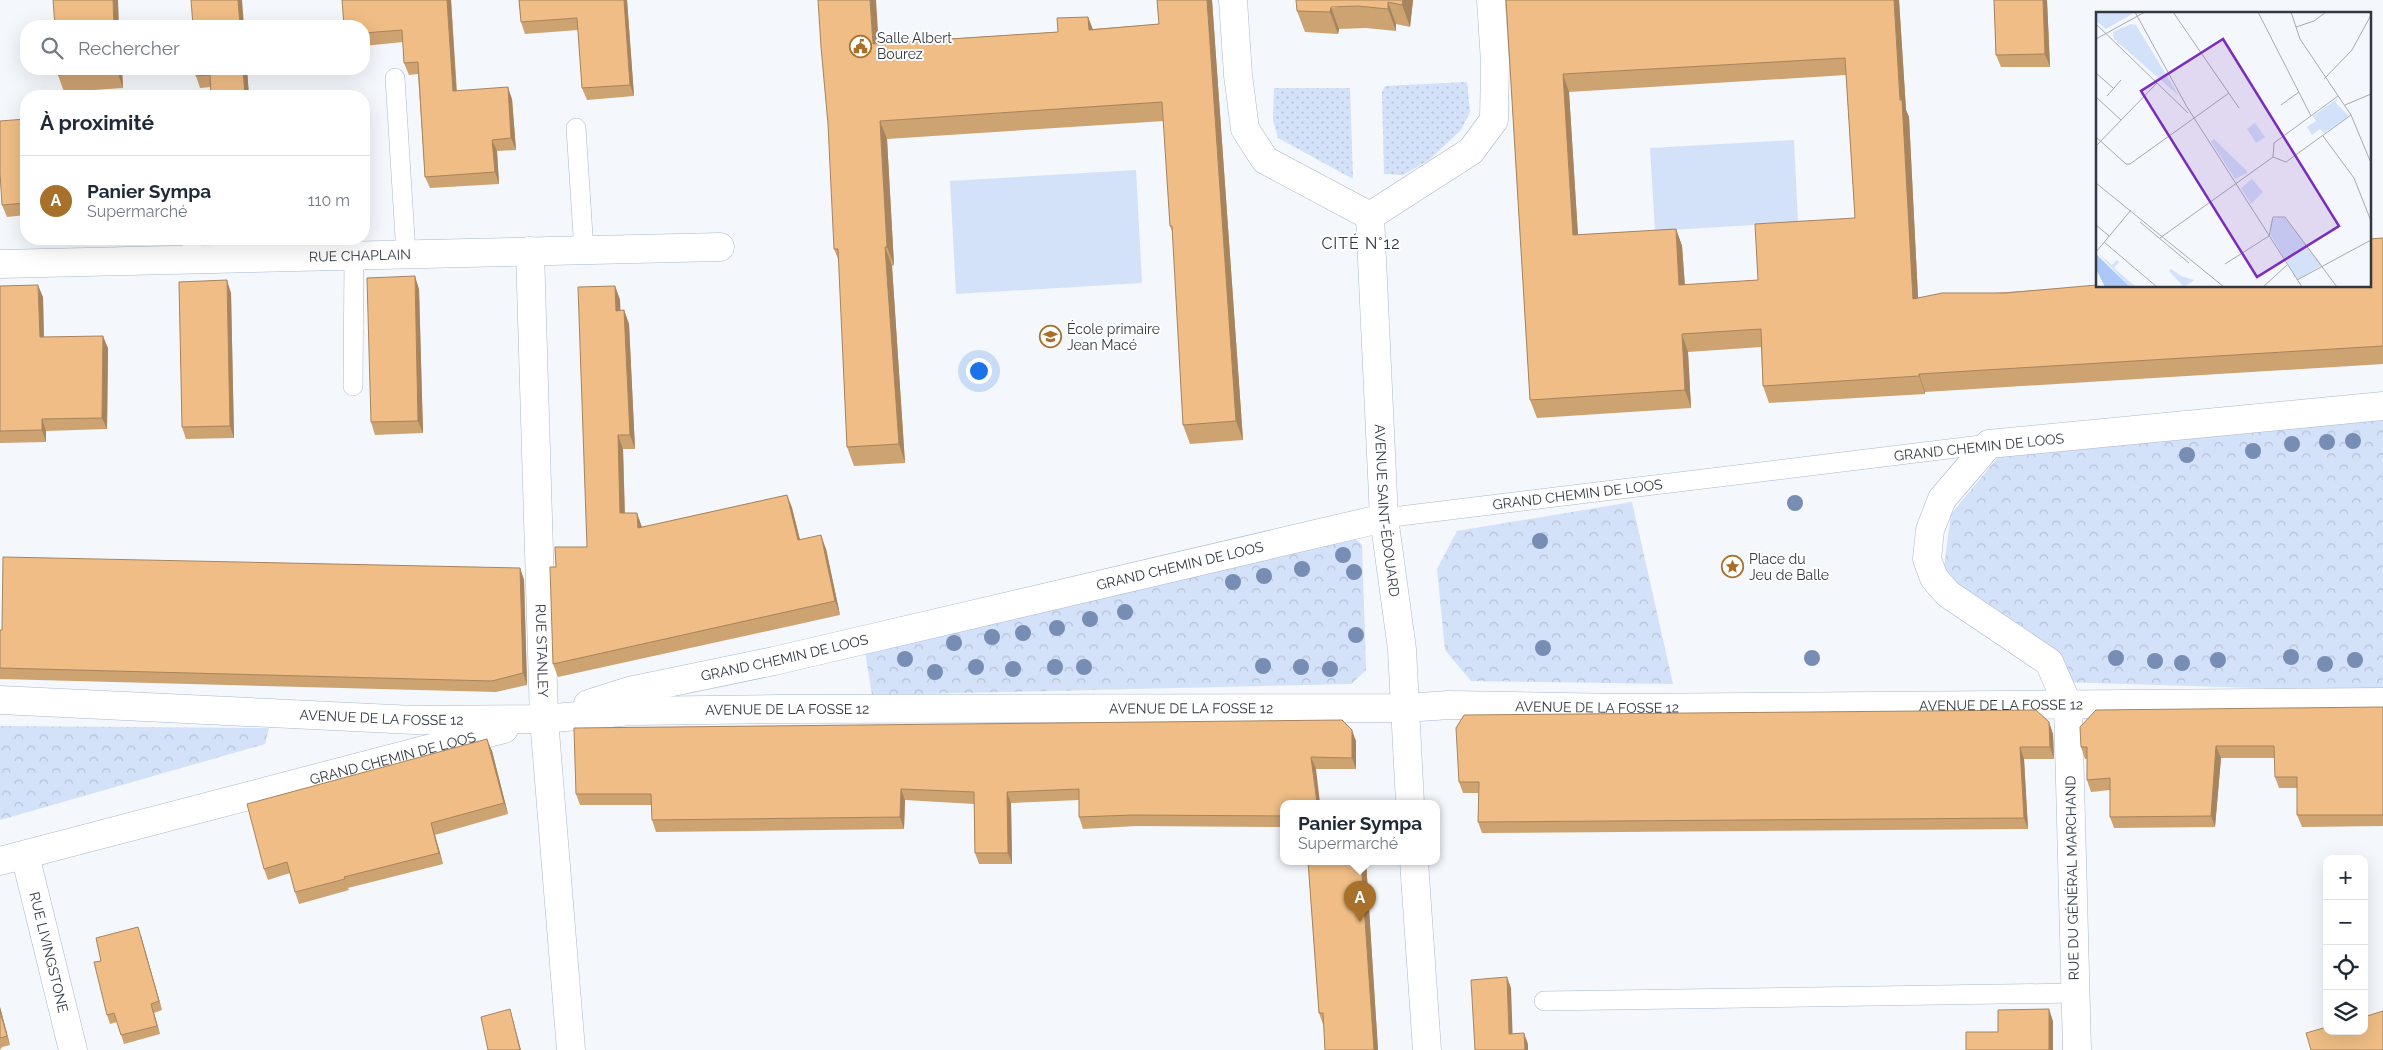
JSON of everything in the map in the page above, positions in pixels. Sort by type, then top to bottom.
[{"type":"street","points":[[1233,0],[1238,74],[1245,129],[1265,160],[1370,216],[1472,151],[1494,120],[1495,62],[1491,0]]},
{"type":"street","name":"AVENUE SAINT-ÉDOUARD","points":[[1370,216],[1384,518],[1402,648],[1410,800]]},
{"type":"street","name":"RUE CHAPLAIN","points":[[0,264],[192,249],[354,255],[720,247]]},
{"type":"street","name":"RUE STANLEY","points":[[530,251],[544,719],[571,1050]]},
{"type":"street","name":"GRAND CHEMIN DE LOOS","points":[[1989,444],[2383,406]]},
{"type":"street","points":[[1989,444],[1942,499],[1930,530],[1927,558],[1934,578],[1948,594],[2049,662],[2068,706]]},
{"type":"street","name":"GRAND CHEMIN DE LOOS","points":[[13,858],[544,719],[629,691],[774,661],[1384,518]]},
{"type":"street","name":"AVENUE DE LA FOSSE 12","points":[[0,700],[414,720],[544,719],[631,711],[689,710],[1405,708],[1449,705],[1621,708],[2068,706],[2383,702]]},
{"type":"street","name":"RUE DU GÉNÉRAL MARCHAND","points":[[2068,706],[2077,1050]]},
{"type":"street","name":"RUE LIVINGSTONE","points":[[13,858],[73,1050]]},
{"type":"street","points":[[1414,865],[1427,1050]]},
{"type":"lane","points":[[394,78],[406,254]]},
{"type":"lane","points":[[576,128],[584,251]]},
{"type":"lane","points":[[353,386],[354,255]]},
{"type":"lane","name":"GRAND CHEMIN DE LOOS","points":[[1384,518],[1989,444]]},
{"type":"lane","points":[[1544,1001],[2075,993]]},
{"type":"green space","points":[[1467,82],[1470,112],[1461,130],[1429,160],[1403,175],[1384,174],[1382,92],[1385,86]]},
{"type":"green space","points":[[1274,88],[1350,88],[1353,179],[1278,138],[1273,120]]},
{"type":"green space","points":[[1794,140],[1798,222],[1655,231],[1650,148]]},
{"type":"green space","points":[[1136,170],[1142,283],[956,294],[950,181]]},
{"type":"green space","points":[[2383,410],[2383,692],[2062,682],[1941,590],[1951,514],[1999,456]]},
{"type":"green space","points":[[1632,502],[1673,684],[1471,681],[1445,650],[1437,569],[1457,531]]},
{"type":"green space","points":[[1352,535],[1362,545],[1366,670],[1351,684],[872,695],[865,652]]},
{"type":"green space","points":[[0,726],[269,728],[265,744],[0,820]]},
{"type":"building","points":[[53,0],[113,0],[114,20],[55,20]]},
{"type":"building","points":[[191,0],[238,0],[240,20],[193,20]]},
{"type":"building","points":[[342,0],[447,0],[453,91],[508,87],[511,138],[492,140],[495,172],[425,177],[418,62],[404,63],[402,30],[370,33],[370,20],[344,20]]},
{"type":"building","points":[[519,0],[624,0],[630,85],[582,88],[577,18],[521,22]]},
{"type":"building","points":[[818,0],[870,0],[873,44],[1058,32],[1057,18],[1088,17],[1089,30],[1159,24],[1157,0],[1207,0],[1236,421],[1183,425],[1172,226],[1170,226],[1162,102],[880,121],[887,247],[885,247],[899,444],[847,447],[838,249],[834,249],[828,124]]},
{"type":"building","points":[[1296,0],[1403,0],[1402,5],[1388,2],[1388,9],[1358,6],[1331,7],[1330,12],[1297,11]]},
{"type":"building","points":[[1506,0],[1894,0],[1900,100],[1902,100],[1913,299],[1942,293],[2005,293],[2096,285],[2096,288],[2370,288],[2370,239],[2383,238],[2383,346],[1919,374],[1919,376],[1763,386],[1761,329],[1682,334],[1685,390],[1530,400]],"holes":[[[1845,58],[1855,218],[1755,224],[1758,280],[1679,285],[1676,229],[1573,235],[1563,74]]]},
{"type":"building","points":[[1994,0],[2043,0],[2045,54],[1996,55]]},
{"type":"building","points":[[210,75],[243,75],[245,90],[211,90]]},
{"type":"building","points":[[20,119],[20,204],[2,205],[0,121]]},
{"type":"building","points":[[415,276],[418,421],[371,422],[367,278]]},
{"type":"building","points":[[227,280],[230,426],[182,427],[179,282]]},
{"type":"building","points":[[38,285],[40,337],[103,336],[102,418],[42,419],[42,430],[0,431],[0,286]]},
{"type":"building","points":[[615,286],[616,311],[624,310],[630,435],[618,435],[620,513],[637,513],[638,528],[787,495],[798,540],[821,535],[835,601],[553,664],[550,567],[556,567],[555,547],[587,547],[578,287]]},
{"type":"building","points":[[3,557],[520,568],[523,673],[492,681],[0,668]]},
{"type":"building","points":[[2383,707],[2383,815],[2297,815],[2297,777],[2275,777],[2274,746],[2216,746],[2211,816],[2110,817],[2110,778],[2087,780],[2087,747],[2081,747],[2080,727],[2096,710]]},
{"type":"building","points":[[2036,710],[2049,722],[2050,747],[2020,747],[2024,818],[1478,822],[1479,782],[1459,782],[1456,728],[1464,715]]},
{"type":"building","points":[[1342,720],[1352,730],[1352,758],[1311,757],[1317,800],[1280,800],[1280,816],[1132,815],[1079,817],[1079,789],[1007,792],[1008,853],[975,853],[974,792],[901,789],[900,817],[652,820],[651,794],[576,794],[574,728]]},
{"type":"building","points":[[487,739],[504,803],[431,823],[439,853],[344,877],[345,879],[295,892],[287,862],[264,869],[247,804]]},
{"type":"building","points":[[1308,865],[1361,865],[1374,1050],[1325,1050],[1323,1013],[1319,1013]]},
{"type":"building","points":[[138,927],[159,1001],[151,1004],[157,1026],[121,1035],[114,1013],[107,1015],[94,962],[101,961],[96,938]]},
{"type":"building","points":[[1507,977],[1509,1034],[1524,1033],[1525,1050],[1475,1050],[1471,980]]},
{"type":"building","points":[[510,1009],[520,1050],[488,1050],[481,1017]]},
{"type":"building","points":[[2049,1009],[2049,1050],[1966,1050],[1966,1032],[1998,1032],[1998,1010]]},
{"type":"building","points":[[0,1011],[7,1036],[0,1038]]},
{"type":"building","points":[[2383,1011],[2383,1050],[2311,1050],[2306,1033],[2323,1028],[2323,1035],[2368,1035],[2368,1016]]},
{"type":"place","name":"Salle Albert Bourez","points":[[861,46]]},
{"type":"place","name":"École primaire Jean Macé","points":[[1051,337]]},
{"type":"place","name":"Place du Jeu de Balle","points":[[1733,567]]},
{"type":"place","name":"Panier Sympa","points":[[1360,922]]},
{"type":"district","name":"CITÉ N°12","points":[[1361,243]]}]
